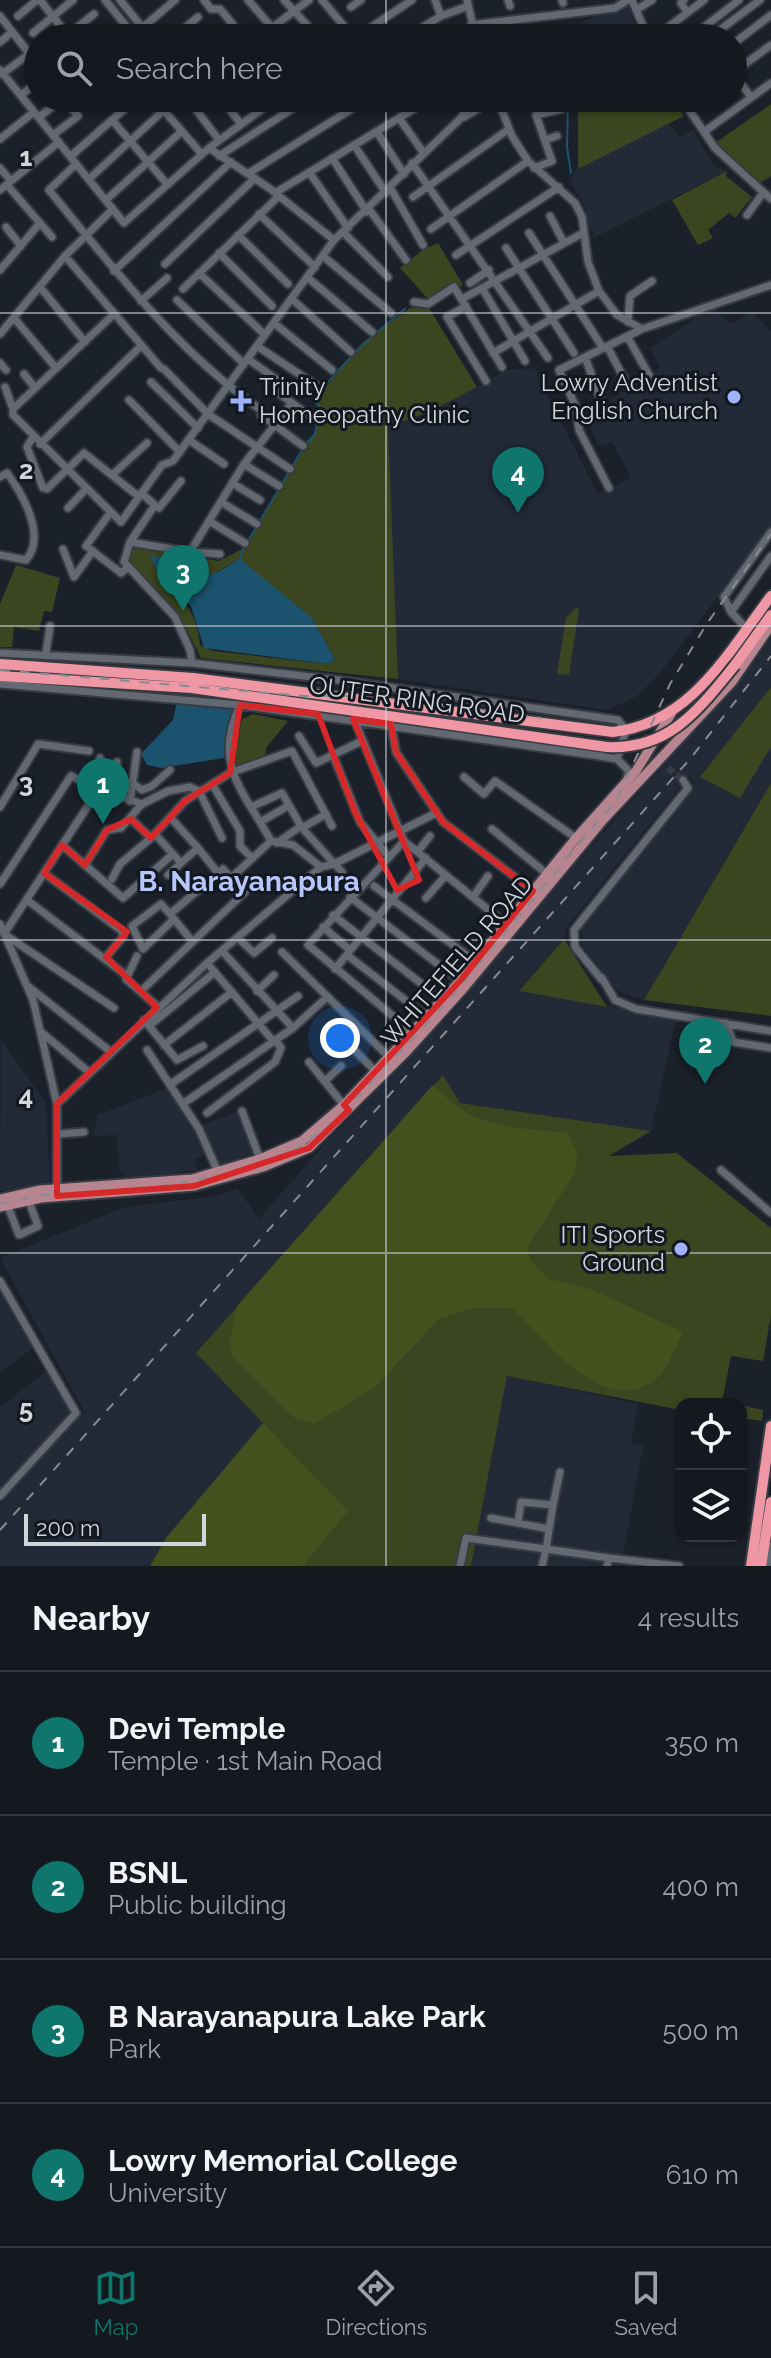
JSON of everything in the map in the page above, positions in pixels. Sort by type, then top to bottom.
[{"type":"highway","name":"OUTER RING ROAD","points":[[0,664],[193,678],[595,731],[626,730],[644,727],[671,714],[698,689],[771,596]]},
{"type":"highway","name":"OUTER RING ROAD","points":[[0,676],[192,688],[627,748],[659,740],[692,718],[766,627],[771,615]]},
{"type":"highway","points":[[751,1566],[771,1426]]},
{"type":"highway","points":[[761,1566],[771,1502]]},
{"type":"main road","name":"WHITEFIELD ROAD","points":[[2,1203],[57,1192],[150,1192],[224,1179],[309,1148],[445,1003],[584,842],[732,682],[766,627]]},
{"type":"main road","name":"WHITEFIELD ROAD","points":[[2,1203],[57,1192],[149,1184],[218,1172],[302,1141],[346,1108],[412,1032],[445,1003],[576,838],[655,746],[671,714]]},
{"type":"street","points":[[18,16],[38,0],[59,24]]},
{"type":"street","points":[[44,24],[73,0]]},
{"type":"street","points":[[105,0],[125,24]]},
{"type":"street","points":[[115,12],[123,4],[135,0]]},
{"type":"street","points":[[147,24],[175,0]]},
{"type":"street","points":[[204,0],[211,9],[220,9],[232,24]]},
{"type":"street","points":[[248,0],[270,24]]},
{"type":"street","points":[[284,0],[306,24]]},
{"type":"street","points":[[277,24],[309,0]]},
{"type":"street","points":[[322,0],[342,24]]},
{"type":"street","points":[[351,7],[361,0]]},
{"type":"street","points":[[375,24],[412,0]]},
{"type":"street","points":[[435,0],[441,16]]},
{"type":"street","points":[[582,0],[584,11]]},
{"type":"street","points":[[591,0],[593,10]]},
{"type":"street","points":[[479,24],[615,8],[630,0],[644,24]]},
{"type":"street","points":[[636,10],[652,0]]},
{"type":"street","points":[[684,0],[681,3],[687,12]]},
{"type":"street","points":[[670,24],[704,0]]},
{"type":"street","points":[[708,24],[739,0]]},
{"type":"street","points":[[728,24],[760,0]]},
{"type":"street","points":[[428,24],[468,3],[471,24]]},
{"type":"street","points":[[123,4],[139,24]]},
{"type":"street","points":[[83,24],[94,14]]},
{"type":"street","points":[[747,33],[771,15]]},
{"type":"street","points":[[0,16],[24,48]]},
{"type":"street","points":[[190,24],[198,17]]},
{"type":"street","points":[[0,42],[12,32]]},
{"type":"street","points":[[747,63],[771,46]]},
{"type":"street","points":[[24,57],[1,73],[24,99]]},
{"type":"street","points":[[747,100],[771,83]]},
{"type":"street","points":[[747,92],[751,97]]},
{"type":"street","points":[[34,112],[124,223],[200,152],[257,112]]},
{"type":"street","points":[[0,139],[41,112]]},
{"type":"street","points":[[75,112],[85,125]]},
{"type":"street","points":[[121,112],[49,190],[141,301],[228,387],[303,446]]},
{"type":"street","points":[[89,179],[161,112]]},
{"type":"street","points":[[165,112],[200,152]]},
{"type":"street","points":[[198,112],[219,140]]},
{"type":"street","points":[[232,112],[241,124]]},
{"type":"street","points":[[219,156],[287,112]]},
{"type":"street","points":[[165,264],[252,175],[348,112]]},
{"type":"street","points":[[183,289],[277,194],[409,112]]},
{"type":"street","points":[[5,387],[13,415],[121,522],[162,465],[173,461],[180,452],[334,240],[389,191],[412,163],[465,112]]},
{"type":"street","points":[[460,119],[474,112]]},
{"type":"street","points":[[503,112],[509,129],[531,164],[562,189],[578,210],[599,291],[617,315],[642,329]]},
{"type":"street","points":[[431,229],[531,164],[552,161],[536,115],[549,112]]},
{"type":"street","points":[[690,112],[726,160],[771,199]]},
{"type":"street","points":[[704,132],[731,112]]},
{"type":"street","points":[[6,185],[78,116]]},
{"type":"street","points":[[399,118],[423,152]]},
{"type":"street","points":[[112,120],[167,184]]},
{"type":"street","points":[[413,197],[509,129]]},
{"type":"street","points":[[106,200],[182,131]]},
{"type":"street","points":[[377,132],[404,174]]},
{"type":"street","points":[[545,140],[557,136]]},
{"type":"street","points":[[354,145],[389,191],[423,245]]},
{"type":"street","points":[[209,148],[252,175],[334,240]]},
{"type":"street","points":[[332,158],[406,260]]},
{"type":"street","points":[[114,271],[231,162]]},
{"type":"street","points":[[412,163],[548,358]]},
{"type":"street","points":[[0,168],[6,185],[52,237]]},
{"type":"street","points":[[309,172],[345,230],[388,277]]},
{"type":"street","points":[[456,255],[562,189]]},
{"type":"street","points":[[747,215],[763,193]]},
{"type":"street","points":[[0,334],[65,256],[113,209]]},
{"type":"street","points":[[259,214],[315,267]]},
{"type":"street","points":[[550,216],[564,243]]},
{"type":"street","points":[[1,267],[40,223]]},
{"type":"street","points":[[6,227],[21,246]]},
{"type":"street","points":[[529,233],[628,386]]},
{"type":"street","points":[[486,381],[447,317],[482,288],[583,233]]},
{"type":"street","points":[[238,235],[288,284]]},
{"type":"street","points":[[506,248],[574,353]]},
{"type":"street","points":[[219,253],[272,306]]},
{"type":"street","points":[[65,256],[140,347],[208,414],[290,469]]},
{"type":"street","points":[[323,256],[391,313]]},
{"type":"street","points":[[470,283],[489,270]]},
{"type":"street","points":[[199,273],[265,335]]},
{"type":"street","points":[[307,277],[372,332]]},
{"type":"street","points":[[141,301],[167,278]]},
{"type":"street","points":[[628,322],[630,296],[652,281]]},
{"type":"street","points":[[609,488],[579,430],[576,407],[559,370],[642,329],[771,285]]},
{"type":"street","points":[[40,287],[85,342]]},
{"type":"street","points":[[414,302],[428,304],[454,287],[502,367]]},
{"type":"street","points":[[482,288],[525,361]]},
{"type":"street","points":[[479,370],[514,341],[599,291]]},
{"type":"street","points":[[292,299],[351,352]]},
{"type":"street","points":[[177,300],[246,362],[280,382]]},
{"type":"street","points":[[13,409],[113,315]]},
{"type":"street","points":[[14,318],[56,368]]},
{"type":"street","points":[[274,323],[332,370]]},
{"type":"street","points":[[627,336],[649,375]]},
{"type":"street","points":[[257,346],[320,388]]},
{"type":"street","points":[[40,444],[140,347]]},
{"type":"street","points":[[585,357],[603,406]]},
{"type":"street","points":[[24,374],[35,388]]},
{"type":"street","points":[[151,382],[198,428]]},
{"type":"street","points":[[276,391],[315,420]]},
{"type":"street","points":[[129,400],[180,452]]},
{"type":"street","points":[[190,552],[256,446],[292,403]]},
{"type":"street","points":[[33,437],[27,447],[45,489],[84,453],[159,508],[181,481]]},
{"type":"street","points":[[189,440],[224,464]]},
{"type":"street","points":[[112,475],[147,443]]},
{"type":"street","points":[[244,464],[279,486]]},
{"type":"street","points":[[0,477],[7,473],[26,498],[33,533],[26,560],[0,555]]},
{"type":"street","points":[[232,483],[260,500]]},
{"type":"street","points":[[68,508],[86,489]]},
{"type":"street","points":[[221,502],[257,524]]},
{"type":"street","points":[[155,505],[130,542],[124,562],[175,617],[190,650],[192,663]]},
{"type":"street","points":[[110,513],[86,546],[121,573],[127,568]]},
{"type":"street","points":[[209,521],[245,543]]},
{"type":"street","points":[[747,629],[731,612],[724,597],[771,532]]},
{"type":"street","points":[[130,542],[220,554]]},
{"type":"street","points":[[63,549],[74,577],[93,551]]},
{"type":"street","points":[[731,612],[771,556]]},
{"type":"street","points":[[46,653],[50,626]]},
{"type":"street","points":[[0,653],[192,663],[338,680],[618,720],[626,730],[617,759]]},
{"type":"street","points":[[0,684],[240,705],[391,724],[617,759],[629,771],[625,784]]},
{"type":"street","points":[[240,705],[231,734],[230,773],[274,842],[293,845],[321,867]]},
{"type":"street","points":[[354,719],[404,841],[507,925]]},
{"type":"street","points":[[391,724],[396,752],[436,813],[455,833],[533,891]]},
{"type":"street","points":[[299,736],[316,763],[362,741]]},
{"type":"street","points":[[0,807],[38,744],[89,751]]},
{"type":"street","points":[[112,879],[120,864],[199,791],[230,773],[292,751],[332,826]]},
{"type":"street","points":[[130,801],[137,752]]},
{"type":"street","points":[[333,755],[355,812],[376,844],[389,857]]},
{"type":"street","points":[[4,934],[99,789],[100,758]]},
{"type":"street","points":[[660,760],[668,768]]},
{"type":"street","points":[[115,795],[117,762]]},
{"type":"street","points":[[131,782],[142,790],[152,786],[170,770]]},
{"type":"street","points":[[0,884],[71,776],[142,804]]},
{"type":"street","points":[[464,777],[484,794],[495,781],[576,838]]},
{"type":"street","points":[[591,908],[685,788],[684,780],[688,788],[575,928],[574,935],[615,1000],[636,1009],[771,1031]]},
{"type":"street","points":[[212,784],[240,831],[240,846],[252,858]]},
{"type":"street","points":[[85,865],[107,830],[121,828],[142,804],[168,791],[190,787],[199,791],[222,838]]},
{"type":"street","points":[[251,807],[282,793],[302,827],[342,872]]},
{"type":"street","points":[[260,822],[288,806]]},
{"type":"street","points":[[146,1023],[158,1007],[207,963],[321,867],[334,864],[436,813]]},
{"type":"street","points":[[231,878],[274,842],[326,814]]},
{"type":"street","points":[[170,817],[218,873]]},
{"type":"street","points":[[131,819],[181,863]]},
{"type":"street","points":[[492,829],[547,874]]},
{"type":"street","points":[[418,851],[430,836]]},
{"type":"street","points":[[404,841],[308,945],[412,1032]]},
{"type":"street","points":[[62,845],[123,898],[173,854]]},
{"type":"street","points":[[168,875],[198,848]]},
{"type":"street","points":[[335,969],[426,858]]},
{"type":"street","points":[[141,991],[245,892],[223,869],[172,917],[143,949],[132,926],[161,904],[172,917],[192,941]]},
{"type":"street","points":[[44,873],[116,924],[123,937],[106,957]]},
{"type":"street","points":[[426,898],[446,875]]},
{"type":"street","points":[[473,897],[488,876]]},
{"type":"street","points":[[374,886],[476,962]]},
{"type":"street","points":[[350,897],[376,920],[460,981]]},
{"type":"street","points":[[27,900],[106,957],[158,1007]]},
{"type":"street","points":[[333,915],[445,1003]]},
{"type":"street","points":[[0,924],[28,986],[57,1104],[57,1192]]},
{"type":"street","points":[[323,927],[427,1017]]},
{"type":"street","points":[[4,934],[114,1008]]},
{"type":"street","points":[[238,938],[254,953],[272,938]]},
{"type":"street","points":[[222,951],[293,1028]]},
{"type":"street","points":[[282,952],[389,1057]]},
{"type":"street","points":[[127,976],[137,956]]},
{"type":"street","points":[[207,963],[281,1048],[275,1062],[207,1113]]},
{"type":"street","points":[[57,1104],[111,1052],[215,972]]},
{"type":"street","points":[[257,991],[274,975]]},
{"type":"street","points":[[28,986],[111,1052]]},
{"type":"street","points":[[164,1045],[232,992]]},
{"type":"street","points":[[171,1084],[298,996]]},
{"type":"street","points":[[184,1103],[275,1042],[326,998]]},
{"type":"street","points":[[146,1023],[177,1060],[203,1046]]},
{"type":"street","points":[[726,1023],[733,1042],[771,1048]]},
{"type":"street","points":[[332,1027],[376,1072]]},
{"type":"street","points":[[749,1045],[751,1027]]},
{"type":"street","points":[[40,1031],[90,1073]]},
{"type":"street","points":[[147,1050],[184,1103],[218,1172]]},
{"type":"street","points":[[309,1062],[346,1108]]},
{"type":"street","points":[[325,1081],[341,1066]]},
{"type":"street","points":[[242,1111],[260,1159]]},
{"type":"street","points":[[59,1134],[84,1132]]},
{"type":"street","points":[[721,1170],[771,1213]]},
{"type":"street","points":[[2,1203],[19,1235],[38,1226],[28,1199]]},
{"type":"street","points":[[0,1281],[76,1413],[0,1496]]},
{"type":"street","points":[[542,1566],[560,1472]]},
{"type":"street","points":[[518,1523],[521,1502],[553,1505]]},
{"type":"street","points":[[491,1518],[549,1529]]},
{"type":"street","points":[[460,1566],[466,1538],[546,1549],[608,1562],[679,1566]]},
{"type":"street","points":[[767,1566],[771,1546]]},
{"type":"highlighted area","points":[[240,705],[318,714],[355,812],[397,890],[419,880],[353,719],[391,724],[396,752],[443,822],[533,891],[460,981],[344,1105],[349,1110],[309,1148],[194,1186],[57,1196],[57,1104],[157,1007],[106,957],[127,932],[44,873],[62,845],[85,865],[107,830],[131,819],[151,838],[185,801],[230,773]]},
{"type":"shaded area","points":[[627,3],[635,24],[582,24]]},
{"type":"shaded area","points":[[669,124],[680,138],[693,130],[714,166],[727,171],[589,240],[594,234],[588,224],[585,206],[571,183],[573,172]]},
{"type":"shaded area","points":[[410,308],[429,308],[477,387],[506,370],[534,368],[598,494],[631,478],[612,442],[599,446],[586,419],[611,408],[610,400],[660,368],[650,348],[694,320],[692,316],[715,309],[730,324],[752,312],[771,332],[771,526],[661,672],[637,696],[607,710],[354,673],[244,549],[306,445],[316,434],[320,407],[316,399],[360,345]]},
{"type":"shaded area","points":[[771,638],[771,783],[644,1000],[618,991],[583,947],[582,928],[696,782],[689,776],[569,924],[564,939],[519,990],[676,1018],[651,1131],[460,1103],[442,1076],[348,1511],[303,1566],[0,1566],[0,1505],[84,1411],[0,1258],[125,1207],[217,1196],[237,1188],[259,1219],[327,1141],[454,1010],[576,863],[743,677]]},
{"type":"shaded area","points":[[1,1040],[46,1103],[50,1185],[0,1191]]},
{"type":"shaded area","points":[[170,1087],[191,1129],[239,1111],[256,1152],[217,1166],[212,1153],[194,1159],[198,1170],[129,1179],[119,1169],[117,1135],[93,1136],[98,1115]]},
{"type":"shaded area","points":[[0,1292],[33,1348],[0,1372]]},
{"type":"shaded area","points":[[47,1371],[70,1414],[0,1490],[0,1407]]},
{"type":"shaded area","points":[[507,1375],[638,1404],[631,1443],[643,1446],[621,1566],[471,1566]]},
{"type":"green space","points":[[771,104],[771,176],[760,183],[715,143]]},
{"type":"green space","points":[[578,112],[682,112],[684,116],[578,169]]},
{"type":"green space","points":[[727,171],[726,176],[752,197],[735,218],[729,213],[708,230],[713,238],[698,245],[672,200]]},
{"type":"green space","points":[[438,243],[463,285],[429,300],[400,268],[424,249]]},
{"type":"green space","points":[[410,308],[429,308],[477,387],[431,411],[388,427],[398,679],[201,658],[185,626],[128,561],[134,548],[219,561],[244,548],[316,429],[319,411],[316,399],[362,343]],"holes":[[[235,561],[311,617],[335,659],[328,664],[213,651],[200,645],[192,614],[159,575],[214,574]]]},
{"type":"green space","points":[[16,565],[60,578],[52,612],[44,611],[39,631],[14,627],[12,647],[0,647],[0,604]]},
{"type":"green space","points":[[576,608],[579,609],[569,675],[557,674],[566,618]]},
{"type":"green space","points":[[771,687],[771,747],[740,798],[700,777]]},
{"type":"green space","points":[[253,714],[288,721],[266,748],[265,758],[232,768],[242,719]]},
{"type":"green space","points":[[771,783],[771,1016],[644,1000]]},
{"type":"green space","points":[[564,939],[607,1007],[519,991]]},
{"type":"green space","points":[[443,1075],[460,1103],[651,1131],[609,1156],[677,1153],[771,1228],[771,1315],[763,1361],[731,1356],[723,1398],[675,1398],[675,1409],[507,1376],[471,1566],[303,1566],[347,1511],[196,1353]]},
{"type":"green space","points":[[433,1085],[462,1110],[486,1121],[568,1133],[577,1153],[575,1173],[527,1247],[531,1261],[549,1279],[593,1290],[683,1332],[667,1365],[655,1380],[635,1389],[615,1390],[595,1383],[558,1355],[512,1308],[473,1308],[439,1319],[374,1388],[314,1424],[293,1417],[231,1355],[230,1340],[237,1306]]},
{"type":"green space","points":[[747,1406],[763,1410],[762,1421],[747,1419]]},
{"type":"green space","points":[[263,1423],[348,1511],[303,1566],[150,1566],[166,1538]]},
{"type":"water","points":[[150,556],[202,575],[218,572],[240,559],[311,617],[335,659],[328,664],[204,648],[191,606],[159,575]]},
{"type":"water","points":[[177,701],[235,707],[224,758],[161,768],[147,765],[141,754],[173,720]]},
{"type":"waterway","points":[[568,112],[567,147],[571,173]]},
{"type":"waterway","points":[[318,417],[319,407],[314,400],[324,387],[356,352],[405,309]]},
{"type":"waterway","points":[[305,445],[315,434],[317,423]]},
{"type":"waterway","points":[[248,541],[302,450]]},
{"type":"waterway","points":[[240,559],[244,546]]},
{"type":"tunnel","points":[[668,768],[683,780]]},
{"type":"railway","points":[[0,1204],[45,1195],[153,1188],[234,1172],[292,1152],[335,1121],[447,1002],[617,799],[670,684],[708,622],[771,534]]},
{"type":"railway","points":[[0,1530],[690,759],[771,656]]},
{"type":"railway","points":[[0,670],[304,696],[377,696],[541,718]]},
{"type":"place","name":"Lowry Adventist English Church","points":[[734,397]]},
{"type":"place","name":"Trinity Homeopathy Clinic","points":[[241,401]]},
{"type":"place","name":"Lowry Memorial College","points":[[518,513]]},
{"type":"place","name":"B Narayanapura Lake Park","points":[[183,611]]},
{"type":"place","name":"Devi Temple","points":[[103,824]]},
{"type":"place","name":"BSNL","points":[[705,1084]]},
{"type":"place","name":"ITI Sports Ground","points":[[681,1249]]},
{"type":"district","name":"B. Narayanapura","points":[[249,881]]}]
